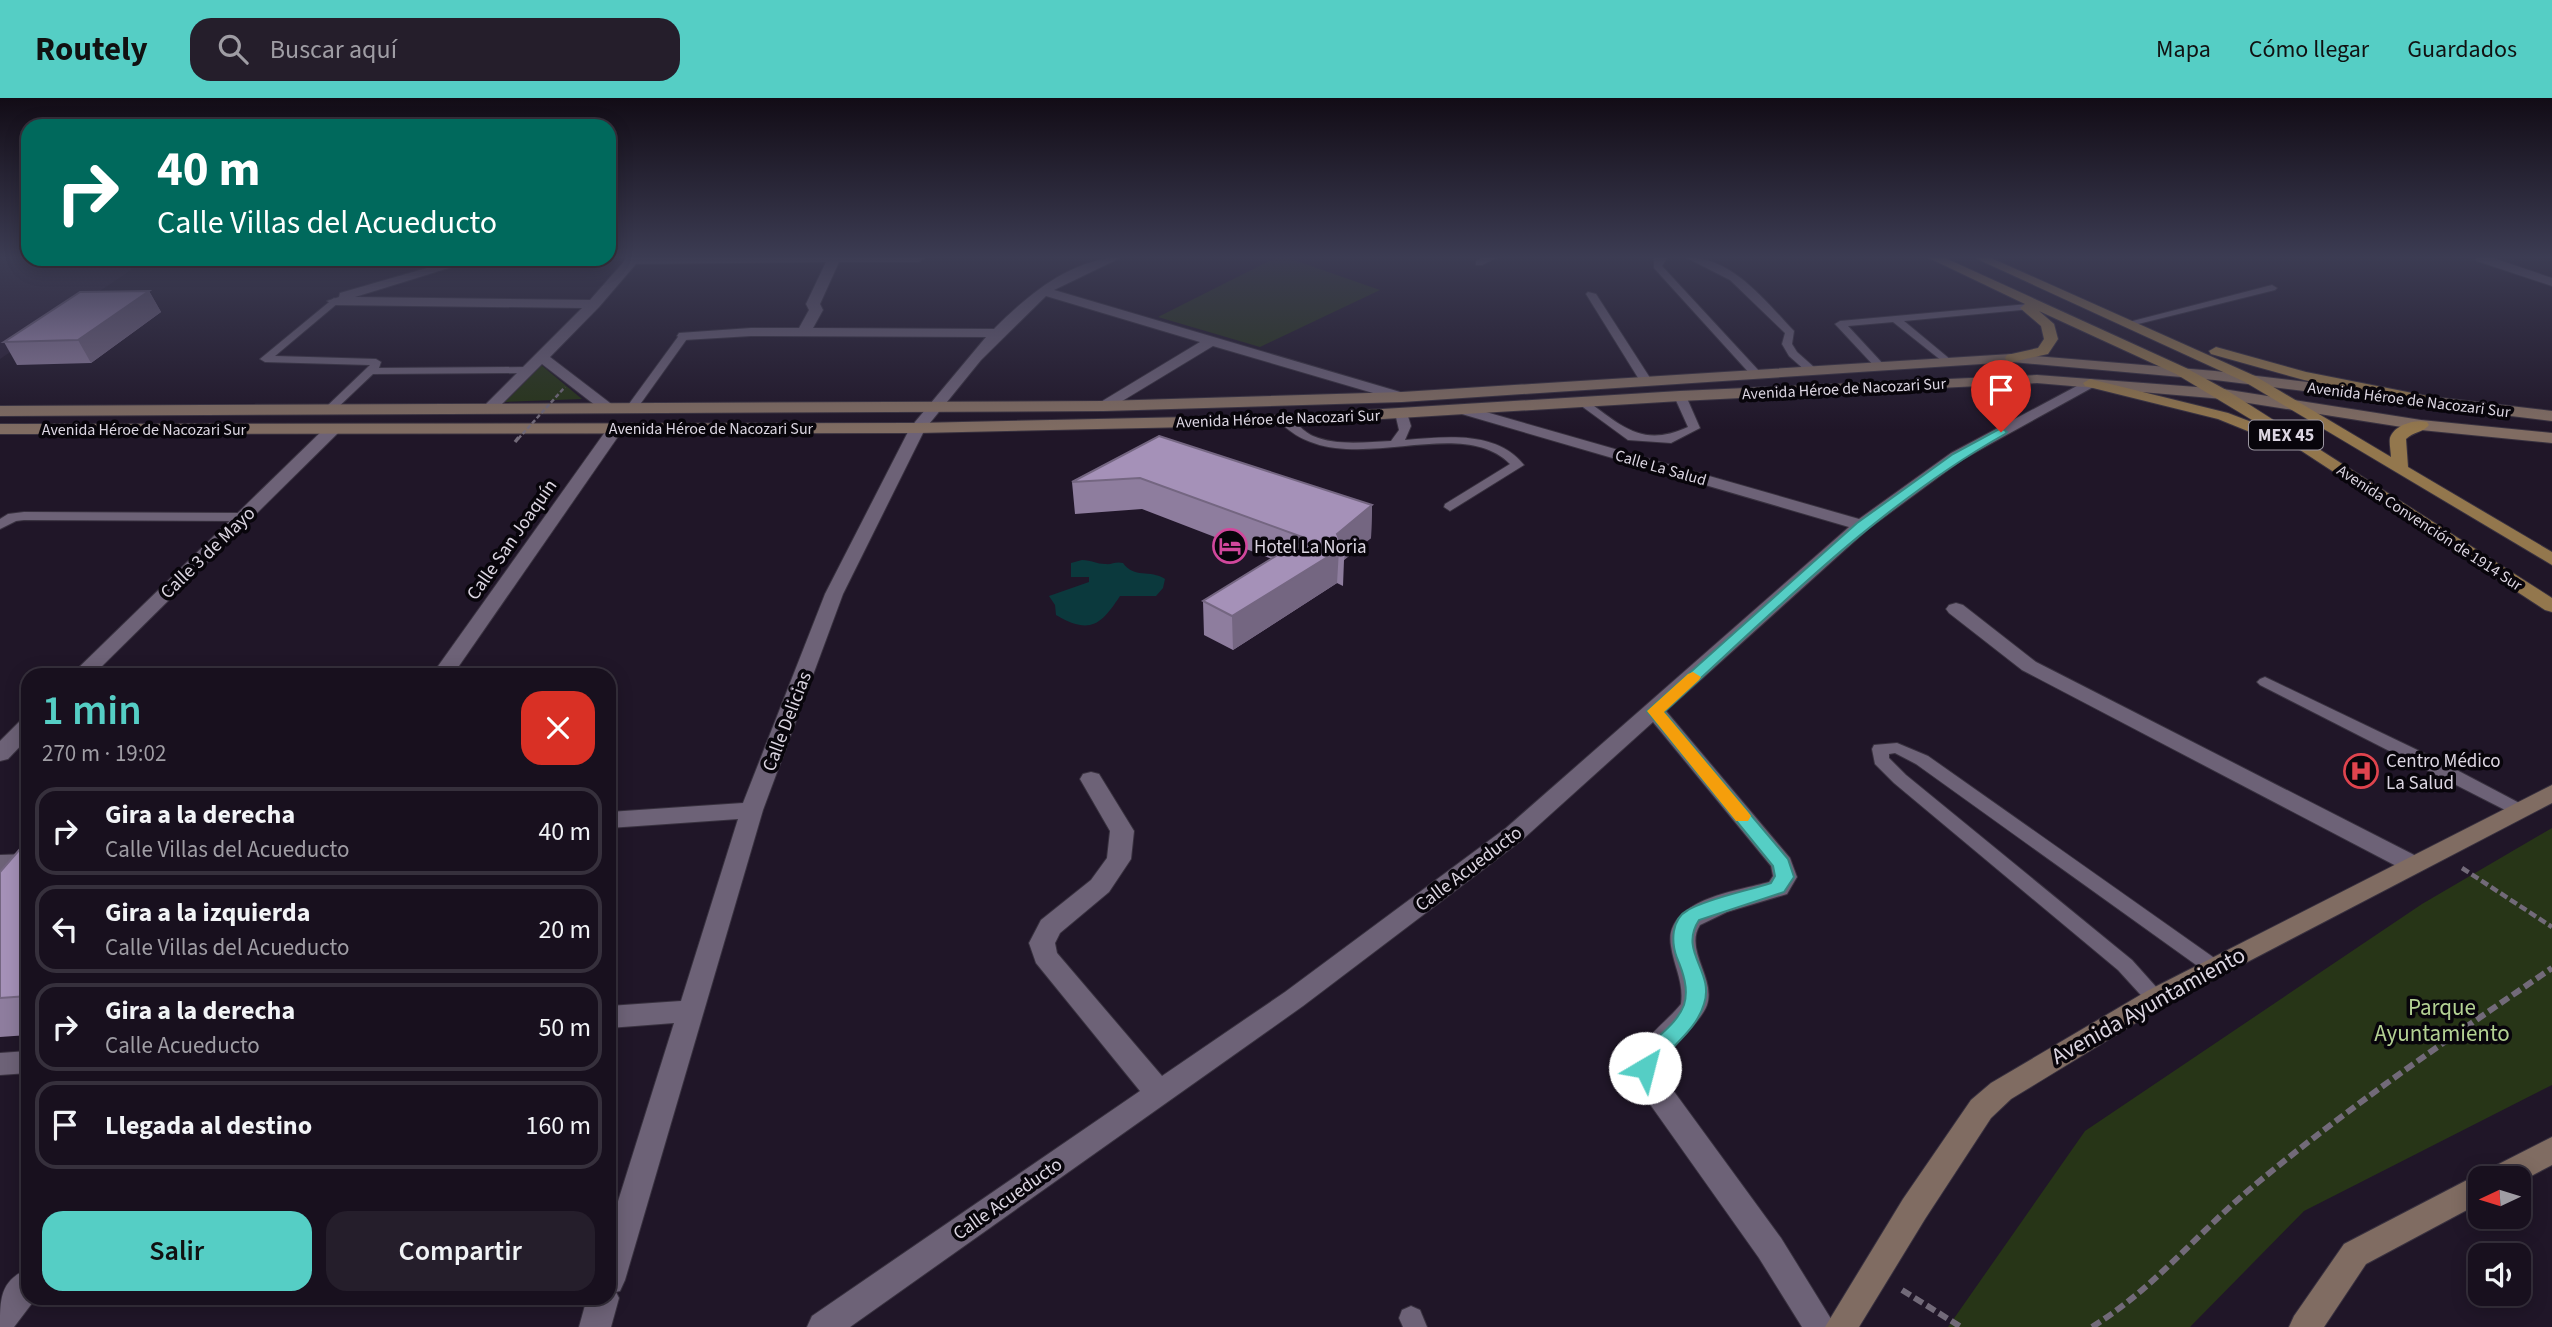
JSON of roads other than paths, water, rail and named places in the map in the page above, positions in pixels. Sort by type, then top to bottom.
[{"type":"main road","points":[[2012,358],[2043,351],[2051,339],[2047,324],[2040,315]]},
{"type":"main road","name":"Avenida Convención de 1914 Sur","points":[[2053,315],[2180,371],[2222,394],[2552,606]]},
{"type":"main road","name":"Avenida Convención de 1914 Sur","points":[[2112,315],[2250,379],[2552,560]]},
{"type":"main road","points":[[2149,331],[2304,376],[2453,406]]},
{"type":"main road","name":"Avenida Héroe de Nacozari Sur","points":[[0,429],[918,428],[1284,420],[1401,405],[1646,381],[2012,358],[2093,361],[2552,416]]},
{"type":"main road","name":"Avenida Héroe de Nacozari Sur","points":[[0,411],[1401,405],[1460,409],[2037,379],[2222,394],[2421,425],[2552,438]]},
{"type":"main road","points":[[2090,383],[2223,416],[2311,451]]},
{"type":"main road","points":[[2400,467],[2398,438],[2407,429],[2421,425]]},
{"type":"main road","name":"Avenida Ayuntamiento","points":[[1840,1327],[1981,1110],[2025,1074],[2213,967],[2552,793]]},
{"type":"main road","points":[[2522,1166],[2552,1150]]},
{"type":"main road","points":[[2305,1327],[2355,1254],[2468,1194]]},
{"type":"street","points":[[488,410],[583,315]]},
{"type":"street","points":[[804,332],[813,315]]},
{"type":"street","name":"Calle Delicias","points":[[616,1257],[752,810],[834,594],[918,428],[1018,315]]},
{"type":"street","points":[[1124,315],[1268,359],[1401,405]]},
{"type":"street","points":[[684,336],[804,332],[1000,333]]},
{"type":"street","points":[[1104,406],[1209,342]]},
{"type":"street","points":[[541,357],[609,408]]},
{"type":"street","name":"Calle Acueducto","points":[[823,1327],[1294,999],[1514,834],[1862,525],[1957,456],[2090,383]]},
{"type":"street","name":"Calle La Salud","points":[[1460,409],[1862,525]]},
{"type":"street","name":"Calle San Joaquín","points":[[447,668],[616,428]]},
{"type":"street","name":"Calle 3 de Mayo","points":[[88,668],[334,429]]},
{"type":"street","points":[[1956,609],[2029,666],[2412,864]]},
{"type":"street","points":[[1655,711],[1782,864],[1785,877],[1778,888],[1692,915],[1682,931],[1681,944],[1695,977],[1695,1002],[1686,1021],[1648,1057],[1645,1068],[1650,1083],[1770,1248],[1819,1327]]},
{"type":"street","points":[[0,754],[21,733]]},
{"type":"street","points":[[1091,779],[1122,831],[1119,859],[1100,886],[1050,927],[1042,943],[1045,956],[1159,1093]]},
{"type":"street","points":[[616,820],[752,810]]},
{"type":"street","points":[[0,864],[21,862]]},
{"type":"street","points":[[616,1016],[690,1011]]},
{"type":"street","points":[[0,1064],[21,1062]]},
{"type":"street","points":[[0,1319],[21,1293]]},
{"type":"street","points":[[595,1327],[601,1305]]},
{"type":"lane","points":[[316,315],[265,359],[376,362],[370,372],[329,410]]},
{"type":"lane","points":[[1604,315],[1646,381]]},
{"type":"lane","points":[[1702,315],[1756,374]]},
{"type":"lane","points":[[1773,315],[1790,333],[1787,344],[1793,354],[1811,370]]},
{"type":"lane","points":[[1880,366],[1840,324],[1937,315]]},
{"type":"lane","points":[[2130,323],[2161,315]]},
{"type":"lane","points":[[1895,319],[1947,362]]},
{"type":"lane","points":[[632,408],[684,336]]},
{"type":"lane","points":[[370,372],[528,370]]},
{"type":"lane","points":[[1582,402],[1628,436],[1671,439],[1694,428],[1680,396]]},
{"type":"lane","points":[[1394,444],[1405,434],[1406,425],[1401,405]]},
{"type":"lane","points":[[1284,420],[1311,439],[1355,447],[1480,444],[1498,446],[1512,454],[1518,466],[1450,507]]},
{"type":"lane","points":[[0,525],[13,517],[24,516],[243,517]]},
{"type":"lane","points":[[2265,682],[2519,810]]},
{"type":"lane","points":[[2157,998],[2125,965],[1900,779],[1881,760],[1880,749],[1898,748],[1922,760],[2213,967]]},
{"type":"place","name":"Hotel La Noria","points":[[1230,546]]},
{"type":"place","name":"Centro Médico La Salud","points":[[2361,771]]},
{"type":"park label","name":"Parque Ayuntamiento","points":[[2442,1020]]}]
